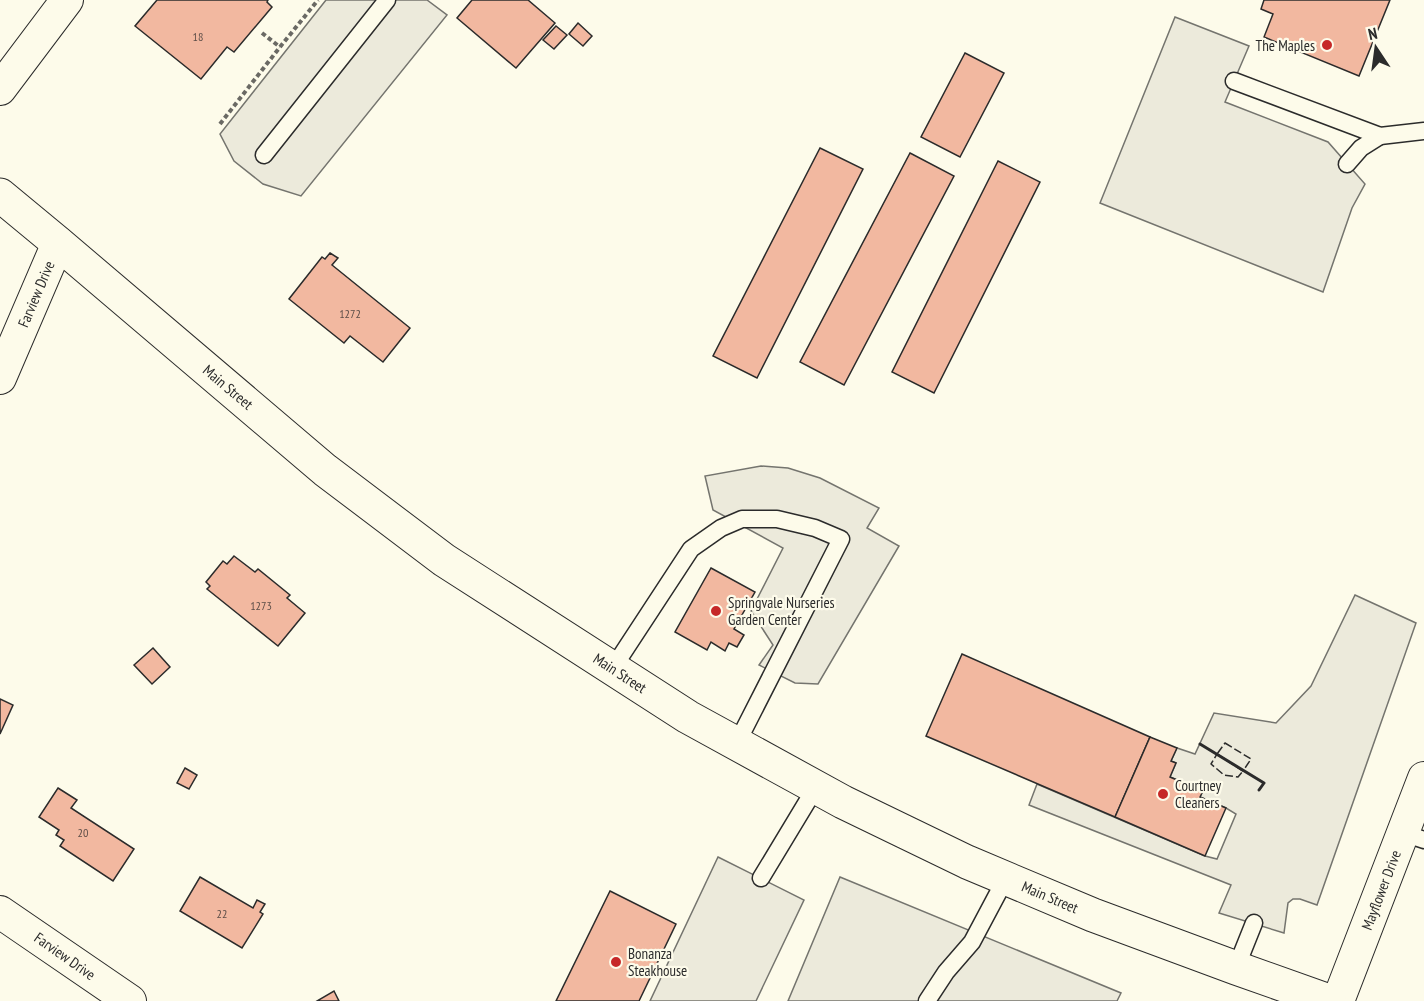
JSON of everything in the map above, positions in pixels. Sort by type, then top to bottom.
[{"type":"highway","name":"Main Street","points":[[0,195],[325,470],[444,560],[688,717],[843,802],[946,852],[1093,915],[1329,1001]]},
{"type":"street","points":[[0,90],[67,0]]},
{"type":"street","name":"Farview Drive","points":[[0,378],[58,243]]},
{"type":"street","name":"Mayflower Drive","points":[[1338,1001],[1414,836],[1424,778]]},
{"type":"street","name":"Farview Drive","points":[[0,912],[130,1001]]},
{"type":"lane","points":[[264,155],[387,0]]},
{"type":"lane","points":[[1234,81],[1380,136]]},
{"type":"lane","points":[[1347,164],[1360,148],[1380,136],[1424,131]]},
{"type":"lane","points":[[613,668],[691,549],[721,528],[742,519],[777,519],[815,528],[841,539],[737,744]]},
{"type":"lane","points":[[761,878],[816,786]]},
{"type":"lane","points":[[927,1001],[946,972],[972,942],[1006,878]]},
{"type":"lane","points":[[1236,968],[1254,923]]},
{"type":"path","points":[[220,124],[318,0]]},
{"type":"path","points":[[262,33],[280,47]]},
{"type":"shaded area","points":[[326,0],[427,0],[447,15],[301,196],[263,184],[234,161],[220,134]]},
{"type":"shaded area","points":[[1175,17],[1249,46],[1225,102],[1328,142],[1365,184],[1352,208],[1323,292],[1100,203]]},
{"type":"shaded area","points":[[761,466],[788,468],[820,478],[879,508],[867,528],[899,546],[818,684],[795,683],[759,665],[773,645],[751,611],[783,548],[713,510],[705,476]]},
{"type":"shaded area","points":[[1355,595],[1416,623],[1317,905],[1300,899],[1293,899],[1288,903],[1284,933],[1219,913],[1231,885],[1029,805],[1037,784],[1205,856],[1217,859],[1236,814],[1200,797],[1203,790],[1170,777],[1176,763],[1171,761],[1177,748],[1195,754],[1214,713],[1276,723],[1311,686]]},
{"type":"shaded area","points":[[718,857],[804,900],[756,1001],[650,1001]]},
{"type":"shaded area","points":[[840,877],[1121,993],[1117,1001],[788,1001]]},
{"type":"building","points":[[157,0],[268,0],[267,2],[272,7],[234,52],[227,47],[201,79],[135,26]]},
{"type":"building","points":[[472,0],[528,0],[555,23],[516,68],[457,18]]},
{"type":"building","name":"The Maples","points":[[1264,0],[1390,0],[1359,76],[1264,37],[1273,14],[1261,9]]},
{"type":"building","points":[[578,23],[592,36],[583,46],[569,34]]},
{"type":"building","points":[[556,26],[567,35],[554,49],[543,40]]},
{"type":"building","points":[[965,53],[1004,73],[960,157],[921,137]]},
{"type":"building","points":[[820,148],[863,169],[757,378],[713,356]]},
{"type":"building","points":[[910,153],[954,176],[844,385],[800,362]]},
{"type":"building","points":[[998,161],[1040,182],[934,393],[892,372]]},
{"type":"building","points":[[330,253],[338,258],[332,265],[410,328],[383,362],[350,336],[344,343],[289,299],[322,257],[325,259]]},
{"type":"building","points":[[234,556],[255,572],[258,569],[290,595],[287,598],[305,613],[278,646],[207,589],[210,586],[206,582],[223,561],[227,564]]},
{"type":"building","name":"Springvale Nurseries Garden Center","points":[[711,568],[755,592],[734,629],[744,635],[737,647],[729,643],[725,651],[711,642],[707,650],[675,632]]},
{"type":"building","points":[[153,648],[170,667],[152,684],[134,665]]},
{"type":"building","points":[[962,654],[1150,737],[1115,817],[926,736]]},
{"type":"building","points":[[0,699],[13,705],[0,734]]},
{"type":"building","name":"Courtney Cleaners","points":[[1150,737],[1177,748],[1171,761],[1176,763],[1170,777],[1203,791],[1200,797],[1226,808],[1205,856],[1115,817]]},
{"type":"building","points":[[185,768],[197,775],[189,789],[177,783]]},
{"type":"building","points":[[58,788],[77,800],[71,808],[134,849],[113,881],[60,846],[64,840],[56,835],[59,830],[39,817]]},
{"type":"building","points":[[200,877],[253,908],[257,900],[265,904],[260,912],[263,914],[242,948],[180,911]]},
{"type":"building","name":"Bonanza Steakhouse","points":[[610,891],[676,924],[639,1001],[556,1001]]},
{"type":"building","points":[[334,991],[339,1001],[317,1001]]},
{"type":"fence","points":[[1225,743],[1251,759],[1243,771],[1217,754],[1225,743]]},
{"type":"fence","points":[[1217,754],[1243,771],[1238,777],[1224,775],[1211,764],[1217,754]]},
{"type":"wall","points":[[1200,744],[1264,783],[1259,790]]},
{"type":"place","name":"The Maples","points":[[1327,45]]},
{"type":"place","name":"Springvale Nurseries Garden Center","points":[[716,611]]},
{"type":"place","name":"Courtney Cleaners","points":[[1163,794]]},
{"type":"place","name":"Bonanza Steakhouse","points":[[616,962]]}]
